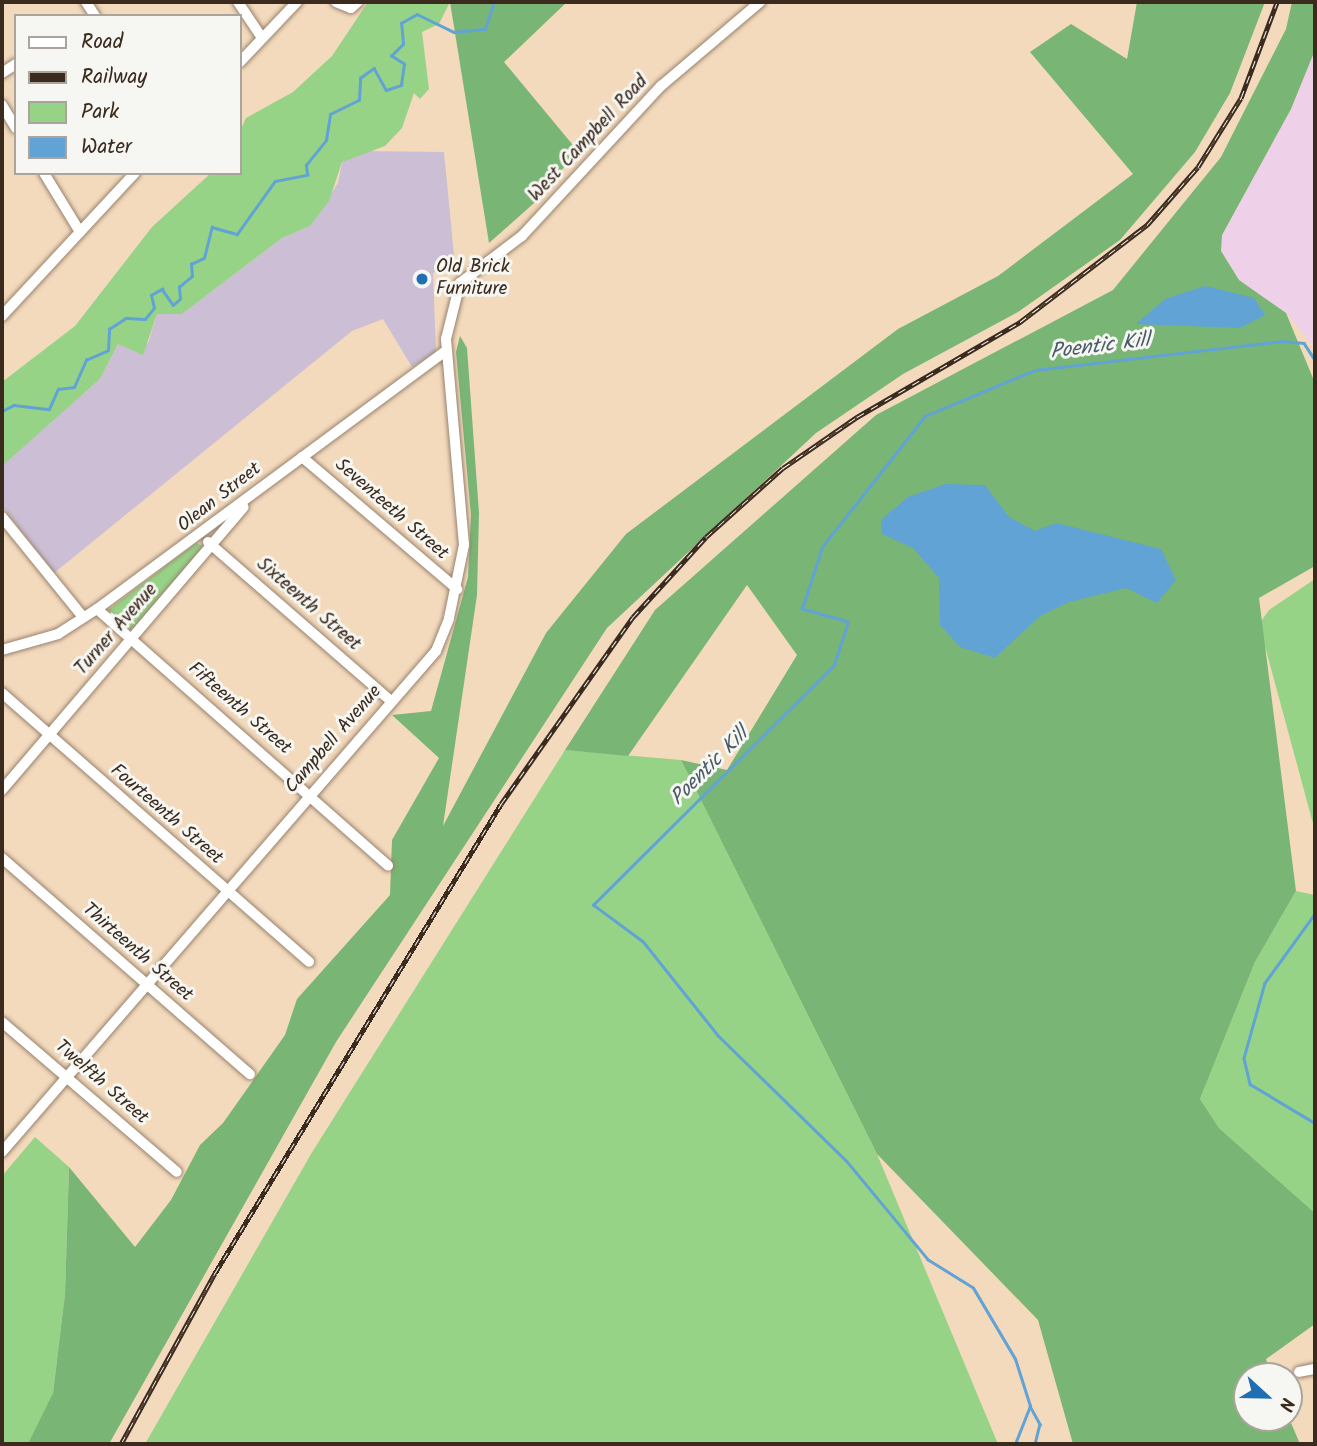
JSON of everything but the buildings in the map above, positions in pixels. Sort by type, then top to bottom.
[{"type":"street","points":[[238,2],[262,38]]},
{"type":"street","points":[[242,60],[297,2]]},
{"type":"street","points":[[336,2],[351,8],[358,2]]},
{"type":"street","name":"West Campbell Road","points":[[472,268],[522,236],[660,86],[760,2]]},
{"type":"street","points":[[2,105],[14,125]]},
{"type":"street","points":[[45,175],[80,232]]},
{"type":"street","points":[[2,316],[133,175]]},
{"type":"street","name":"Campbell Avenue","points":[[2,1152],[436,651],[457,589],[465,520],[446,350],[452,299],[472,268]]},
{"type":"street","name":"Olean Street","points":[[2,650],[58,634],[97,609],[201,537],[257,491],[446,350]]},
{"type":"street","name":"Seventeeth Street","points":[[302,457],[457,589]]},
{"type":"street","name":"Turner Avenue","points":[[2,790],[132,641],[257,491]]},
{"type":"street","points":[[2,517],[83,617]]},
{"type":"street","name":"Sixteenth Street","points":[[201,537],[391,701]]},
{"type":"street","name":"Fifteenth Street","points":[[97,609],[311,794],[388,866]]},
{"type":"street","name":"Fourteenth Street","points":[[2,693],[309,962]]},
{"type":"street","name":"Thirteenth Street","points":[[2,858],[250,1074]]},
{"type":"street","name":"Twelfth Street","points":[[2,1022],[177,1172]]},
{"type":"shaded area","points":[[1315,50],[1315,348],[1286,313],[1239,280],[1221,251],[1222,235],[1291,109]]},
{"type":"shaded area","points":[[365,151],[444,152],[455,265],[433,273],[436,352],[412,367],[383,319],[352,331],[54,573],[2,506],[2,465],[100,379],[118,344],[148,343],[157,314],[182,314],[282,238],[310,226],[338,183],[342,162]]},
{"type":"green space","points":[[368,2],[450,2],[439,24],[422,32],[429,89],[420,99],[414,93],[402,128],[385,146],[342,162],[329,201],[310,226],[282,238],[182,314],[157,314],[143,355],[118,344],[100,379],[2,466],[2,382],[75,326],[152,227],[209,175],[242,175],[242,127],[246,118],[293,92],[332,56]]},
{"type":"green space","points":[[450,2],[567,2],[504,62],[577,150],[542,196],[489,243]]},
{"type":"green space","points":[[1137,2],[1265,2],[1230,93],[1195,152],[1120,240],[1018,312],[903,374],[816,433],[607,628],[336,1042],[109,1444],[28,1444],[53,1393],[65,1294],[69,1167],[135,1247],[171,1200],[200,1145],[223,1123],[285,1035],[297,999],[390,895],[392,840],[439,758],[392,715],[431,711],[468,577],[471,515],[456,352],[460,336],[467,348],[479,513],[477,595],[443,826],[546,633],[626,534],[898,329],[998,276],[1133,174],[1030,52],[1071,24],[1127,59]]},
{"type":"green space","points":[[1292,2],[1315,2],[1315,50],[1291,109],[1222,235],[1221,251],[1239,280],[1286,313],[1315,383],[1315,566],[1259,598],[1296,891],[1255,962],[1200,1099],[1219,1128],[1315,1213],[1315,1324],[1266,1359],[1267,1362],[1233,1362],[1233,1432],[1295,1432],[1300,1444],[1073,1444],[1038,1320],[877,1154],[681,760],[727,770],[797,655],[747,585],[628,756],[565,750],[655,610],[876,415],[1113,290],[1221,157],[1286,29]]},
{"type":"green space","points":[[196,543],[205,547],[132,630],[108,610]]},
{"type":"green space","points":[[1315,579],[1315,831],[1259,624],[1269,610]]},
{"type":"green space","points":[[565,750],[681,760],[877,1154],[998,1444],[145,1444],[311,1154]]},
{"type":"green space","points":[[1296,891],[1315,895],[1315,1213],[1219,1128],[1200,1099],[1255,962]]},
{"type":"green space","points":[[35,1137],[69,1167],[65,1294],[53,1393],[31,1444],[2,1444],[2,1176]]},
{"type":"water","points":[[1205,286],[1254,298],[1265,315],[1240,328],[1136,324],[1165,299]]},
{"type":"water","points":[[945,484],[985,485],[1009,517],[1035,531],[1056,523],[1161,549],[1176,580],[1157,603],[1126,588],[1069,602],[1040,616],[995,658],[960,647],[940,625],[939,578],[913,548],[882,534],[881,520],[908,497]]},
{"type":"waterway","points":[[2,411],[14,405],[49,409],[58,389],[74,387],[86,360],[108,350],[109,329],[126,318],[145,319],[154,308],[151,295],[162,289],[173,305],[180,299],[179,287],[192,276],[191,264],[204,258],[212,227],[237,234],[275,181],[307,175],[306,165],[326,140],[330,114],[359,100],[360,78],[374,68],[386,90],[401,85],[404,64],[391,56],[403,44],[401,23],[417,14],[454,32],[485,29],[494,2]]},
{"type":"waterway","name":"Poentic Kill","points":[[1015,1444],[1030,1406],[1015,1359],[973,1288],[928,1260],[847,1162],[718,1036],[643,942],[593,905],[834,665],[848,622],[802,609],[822,547],[925,416],[1035,370],[1282,341],[1304,343],[1315,360]]},
{"type":"waterway","points":[[1315,914],[1265,983],[1244,1058],[1250,1084],[1315,1123]]},
{"type":"waterway","points":[[1030,1406],[1040,1424],[1035,1444]]},
{"type":"railway","points":[[121,1444],[215,1273],[501,804],[633,617],[706,537],[783,468],[857,417],[1020,322],[1147,225],[1198,167],[1241,98],[1277,2]]},
{"type":"place","name":"Old Brick Furniture","points":[[422,279]]}]
